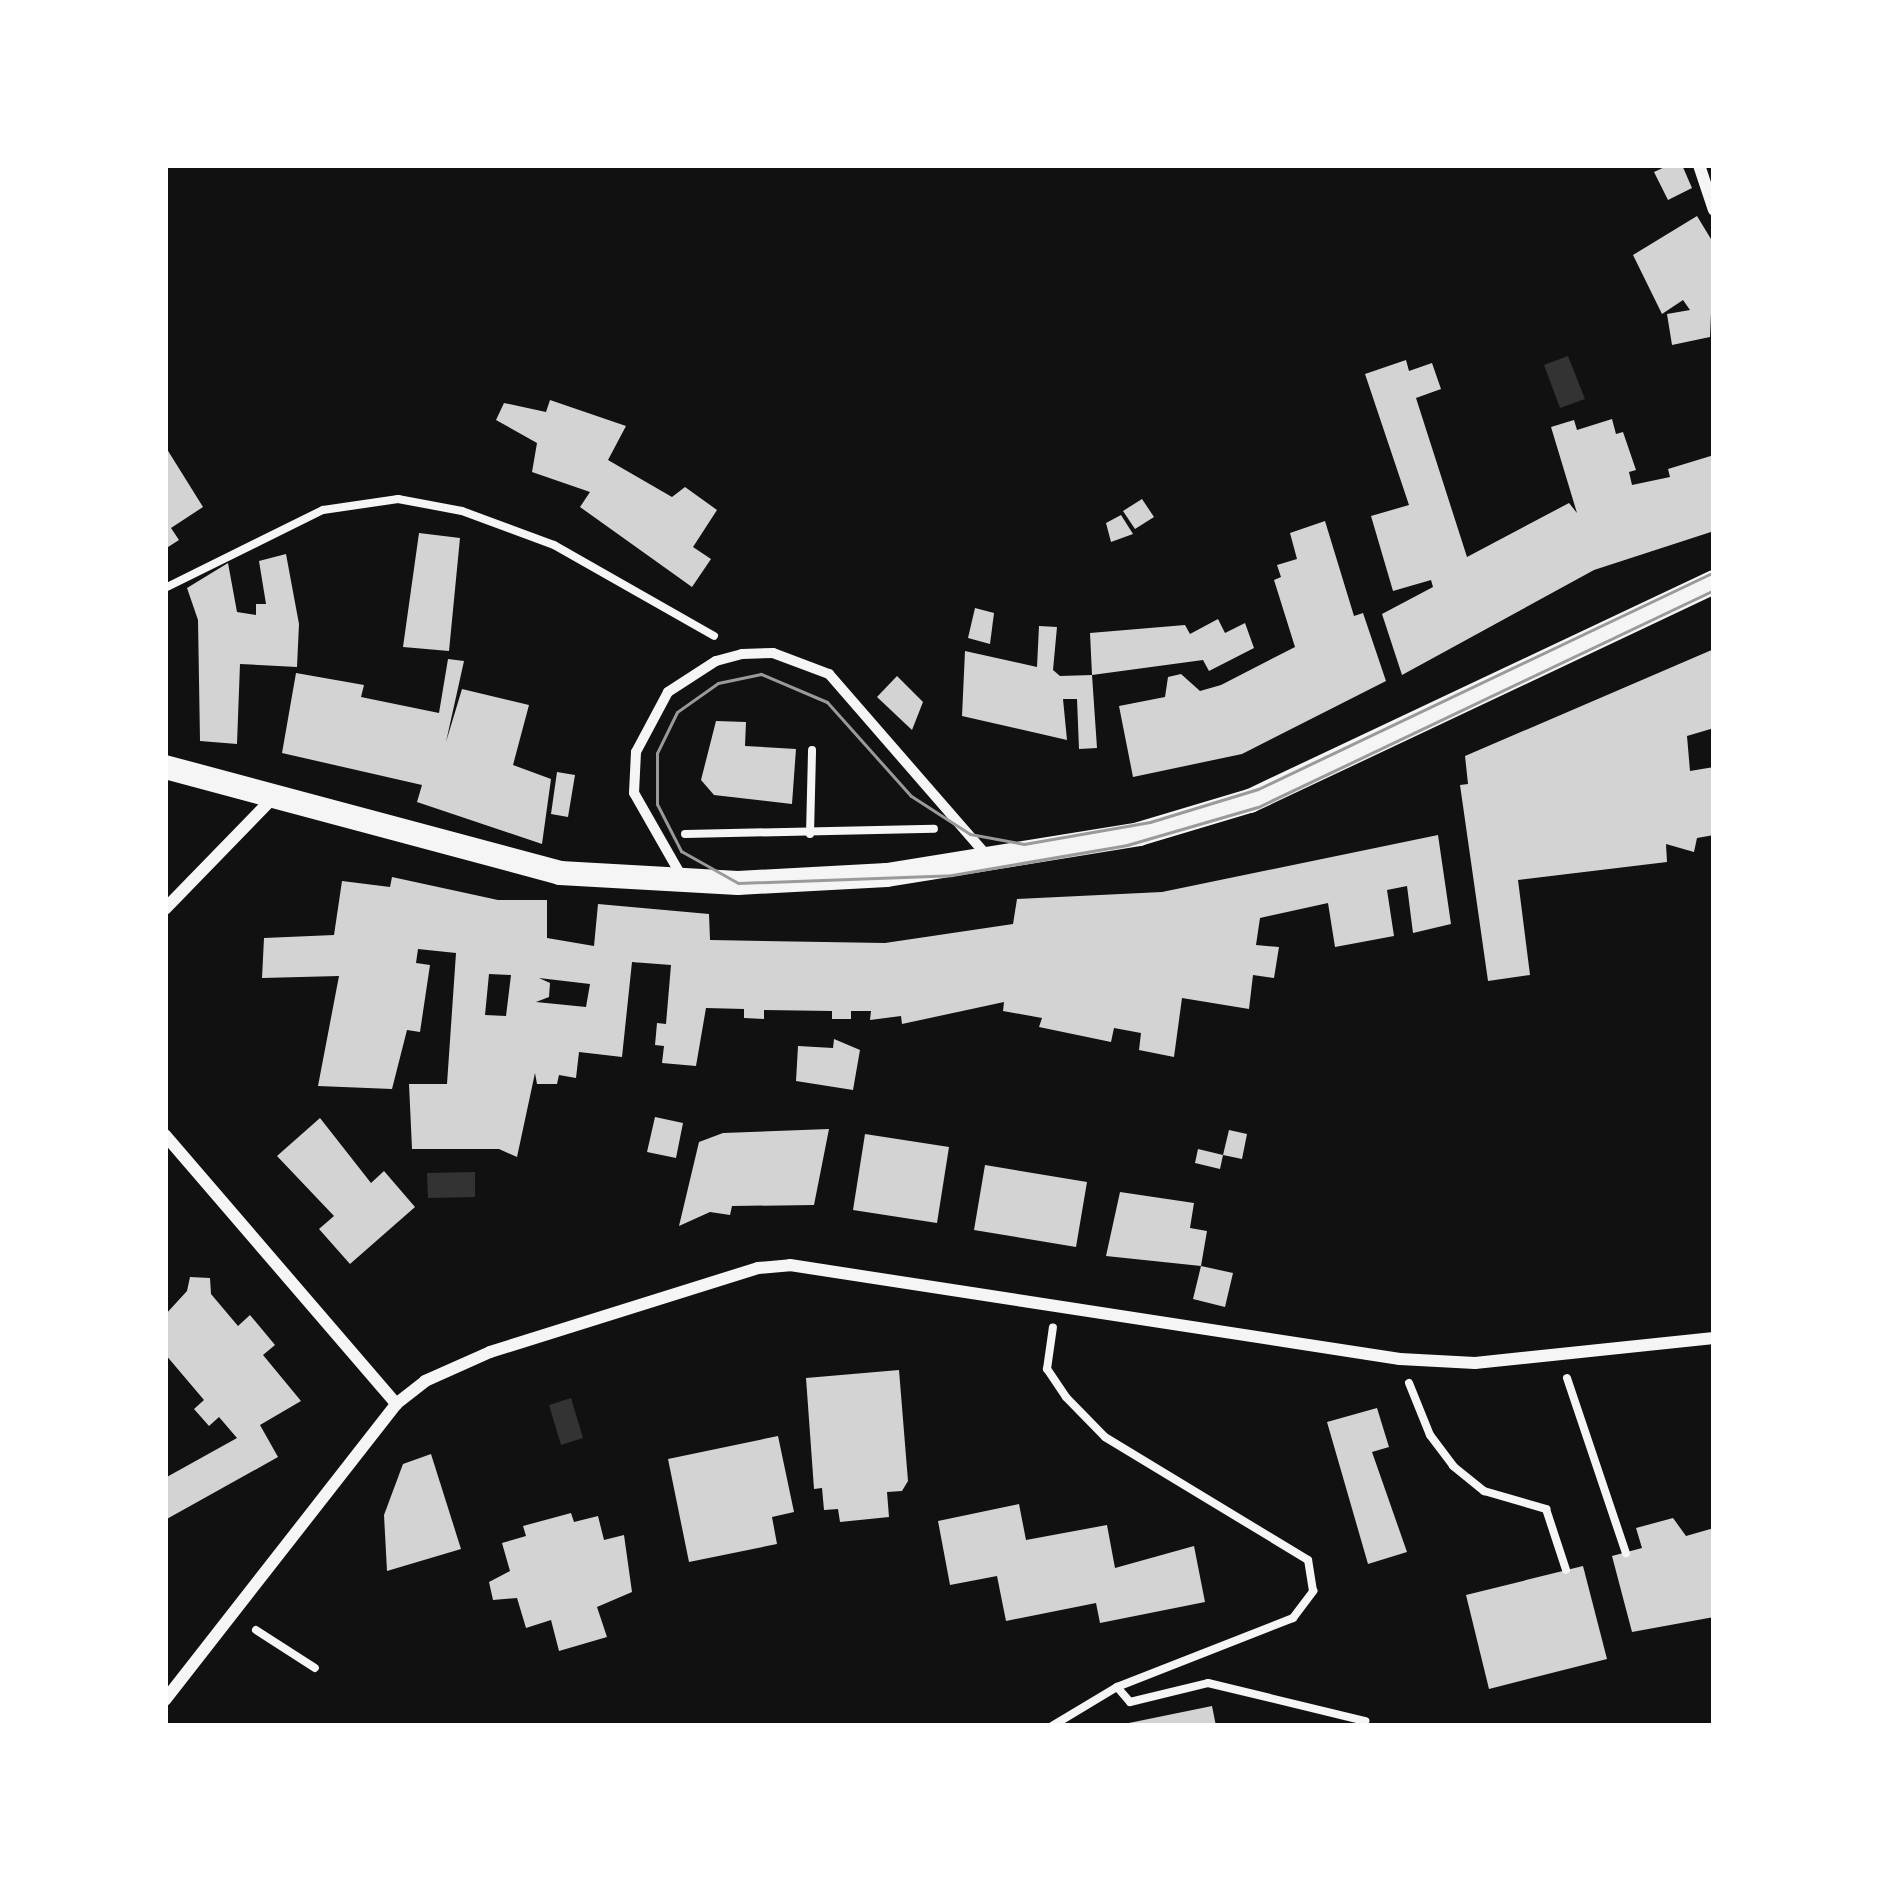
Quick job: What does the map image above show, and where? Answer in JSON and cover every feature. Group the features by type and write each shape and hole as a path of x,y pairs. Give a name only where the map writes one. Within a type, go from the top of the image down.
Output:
{"main road":[{"path":"165,767 279,792 532,868 811,882 991,861 1139,834 1250,801 1714,581"}],"street":[{"path":"1699,165 1714,210"},
{"path":"684,879 634,793 643,733 668,692 726,658 773,653 829,674 991,861"},
{"path":"165,909 279,792"},
{"path":"165,1135 396,1404"},
{"path":"165,1700 396,1404 490,1352 758,1268 790,1265 1400,1359 1559,1356 1714,1338"}],"path":[{"path":"165,588 323,510 416,501 554,545 712,632 726,658"},
{"path":"811,834 812,750"},
{"path":"656,833 928,831 958,821"},
{"path":"1052,1726 1117,1687 1293,1618 1313,1592 1308,1560 1105,1437 1066,1397 1047,1369 1055,1307"},
{"path":"1559,1356 1626,1553"},
{"path":"1400,1359 1430,1435 1453,1466 1484,1491 1546,1510 1566,1570"},
{"path":"256,1630 315,1668"},
{"path":"1117,1687 1130,1702 1208,1683 1365,1721"}],"shaded area":[{"path":"1568,356 1585,399 1560,408 1544,365"},
{"path":"475,1172 475,1197 428,1198 427,1173"},
{"path":"571,1398 583,1438 561,1445 549,1405"}],"building":[{"path":"1682,165 1692,188 1668,200 1654,172"},
{"path":"1697,216 1714,244 1710,337 1672,345 1667,314 1690,310 1683,300 1662,314 1633,255"},
{"path":"1406,360 1409,371 1432,363 1441,389 1416,398 1467,557 1569,503 1577,513 1551,427 1574,420 1577,430 1612,419 1616,434 1623,432 1636,470 1629,472 1632,485 1670,477 1668,469 1714,455 1714,531 1594,570 1402,675 1382,614 1433,587 1431,580 1393,591 1371,516 1409,505 1365,374"},
{"path":"550,400 626,426 608,460 672,497 685,487 717,510 693,547 711,559 692,587 580,507 590,492 532,472 537,443 496,420 504,403 546,412"},
{"path":"165,446 203,507 171,528 179,540 165,549"},
{"path":"1142,499 1154,517 1135,529 1123,511"},
{"path":"1121,515 1133,534 1111,542 1106,523"},
{"path":"1325,521 1354,616 1363,613 1386,681 1242,754 1133,777 1119,706 1165,697 1168,677 1181,674 1200,691 1221,685 1295,647 1274,580 1281,577 1277,565 1297,559 1290,533"},
{"path":"419,533 460,538 449,651 403,647"},
{"path":"286,554 299,624 297,667 240,664 237,744 200,741 198,620 187,588 228,563 237,612 256,615 256,604 266,604 259,561"},
{"path":"975,608 994,613 990,644 968,638"},
{"path":"1218,619 1225,633 1245,623 1254,648 1209,671 1203,660 1092,675 1090,633 1185,625 1190,634"},
{"path":"1039,626 1057,627 1053,670 1060,676 1092,675 1097,748 1079,749 1077,699 1063,699 1067,740 962,716 965,651 1037,667"},
{"path":"1714,649 1714,728 1687,736 1690,771 1714,767 1714,835 1697,838 1694,852 1666,844 1667,862 1518,880 1530,975 1488,981 1460,785 1468,784 1465,756"},
{"path":"448,659 464,661 446,742 462,689 529,705 513,765 551,779 542,844 417,802 422,785 282,753 296,673 364,685 361,697 439,713"},
{"path":"897,676 923,702 912,730 877,697"},
{"path":"716,721 746,722 745,746 796,749 792,804 714,795 701,780"},
{"path":"557,772 575,775 568,817 551,814"},
{"path":"1438,835 1451,924 1413,933 1407,886 1387,890 1394,936 1335,947 1328,903 1260,918 1256,945 1279,947 1274,978 1253,975 1249,1009 1182,998 1174,1057 1139,1050 1141,1033 1114,1028 1111,1042 1039,1027 1042,1018 1003,1011 1004,1002 902,1024 901,1016 870,1020 871,1011 851,1011 851,1019 832,1019 832,1011 764,1010 764,1019 744,1018 744,1009 706,1008 696,1066 662,1063 664,1046 655,1045 657,1023 666,1024 671,965 632,962 622,1057 579,1052 576,1078 559,1075 557,1084 537,1084 535,1073 517,1157 499,1149 412,1149 409,1084 447,1084 456,953 418,949 416,963 430,965 420,1032 407,1030 392,1089 318,1086 339,976 262,978 264,938 334,935 342,881 390,887 392,877 498,900 547,900 547,938 594,946 598,904 709,914 710,940 885,943 1013,924 1017,899 1162,892","holes":["489,974 511,975 506,1016 485,1015","539,978 590,984 586,1007 536,1002 549,997 550,983"]},
{"path":"834,1039 860,1050 853,1090 796,1081 798,1046 833,1048"},
{"path":"655,1117 683,1123 676,1158 647,1152"},
{"path":"320,1118 371,1183 384,1171 415,1207 350,1264 319,1229 334,1216 277,1156"},
{"path":"829,1129 814,1205 732,1206 730,1215 710,1212 679,1226 699,1142 723,1133"},
{"path":"1229,1130 1247,1134 1242,1159 1223,1155"},
{"path":"865,1134 949,1147 937,1223 853,1210"},
{"path":"1198,1149 1223,1155 1220,1169 1195,1163"},
{"path":"985,1165 1087,1182 1076,1247 974,1230"},
{"path":"1120,1192 1194,1203 1190,1228 1207,1231 1201,1266 1106,1256"},
{"path":"1201,1266 1233,1273 1225,1307 1193,1299"},
{"path":"190,1277 210,1278 211,1294 238,1326 250,1315 275,1345 263,1355 301,1401 260,1425 278,1457 165,1520 165,1478 237,1438 219,1417 209,1426 194,1409 204,1400 165,1354 165,1315 187,1291"},
{"path":"899,1370 908,1481 902,1491 887,1492 889,1517 840,1522 838,1509 824,1510 822,1488 814,1489 806,1378"},
{"path":"1377,1408 1389,1447 1372,1452 1407,1552 1368,1564 1327,1422"},
{"path":"778,1436 794,1512 772,1517 777,1544 689,1562 668,1459"},
{"path":"431,1454 461,1549 387,1571 384,1515 403,1464"},
{"path":"1019,1504 1026,1540 1107,1525 1115,1568 1194,1546 1205,1602 1100,1623 1096,1603 1006,1621 997,1576 950,1585 938,1521"},
{"path":"571,1513 574,1522 598,1516 604,1540 624,1535 632,1592 597,1607 607,1637 559,1651 551,1620 526,1628 517,1598 493,1600 489,1582 510,1571 502,1543 526,1536 523,1526"},
{"path":"1673,1518 1686,1536 1714,1528 1714,1617 1632,1632 1612,1556 1642,1548 1636,1528"},
{"path":"1583,1566 1607,1659 1489,1689 1466,1595"},
{"path":"1212,1706 1216,1726 1124,1726 1124,1724"}],"tram line":[{"path":"1714,572 1258,789 1150,822 1024,844 970,834 911,796 827,702 761,674 718,683 677,712 657,753 657,804 681,851 738,883 952,875 1127,845 1258,807 1714,590"}]}
